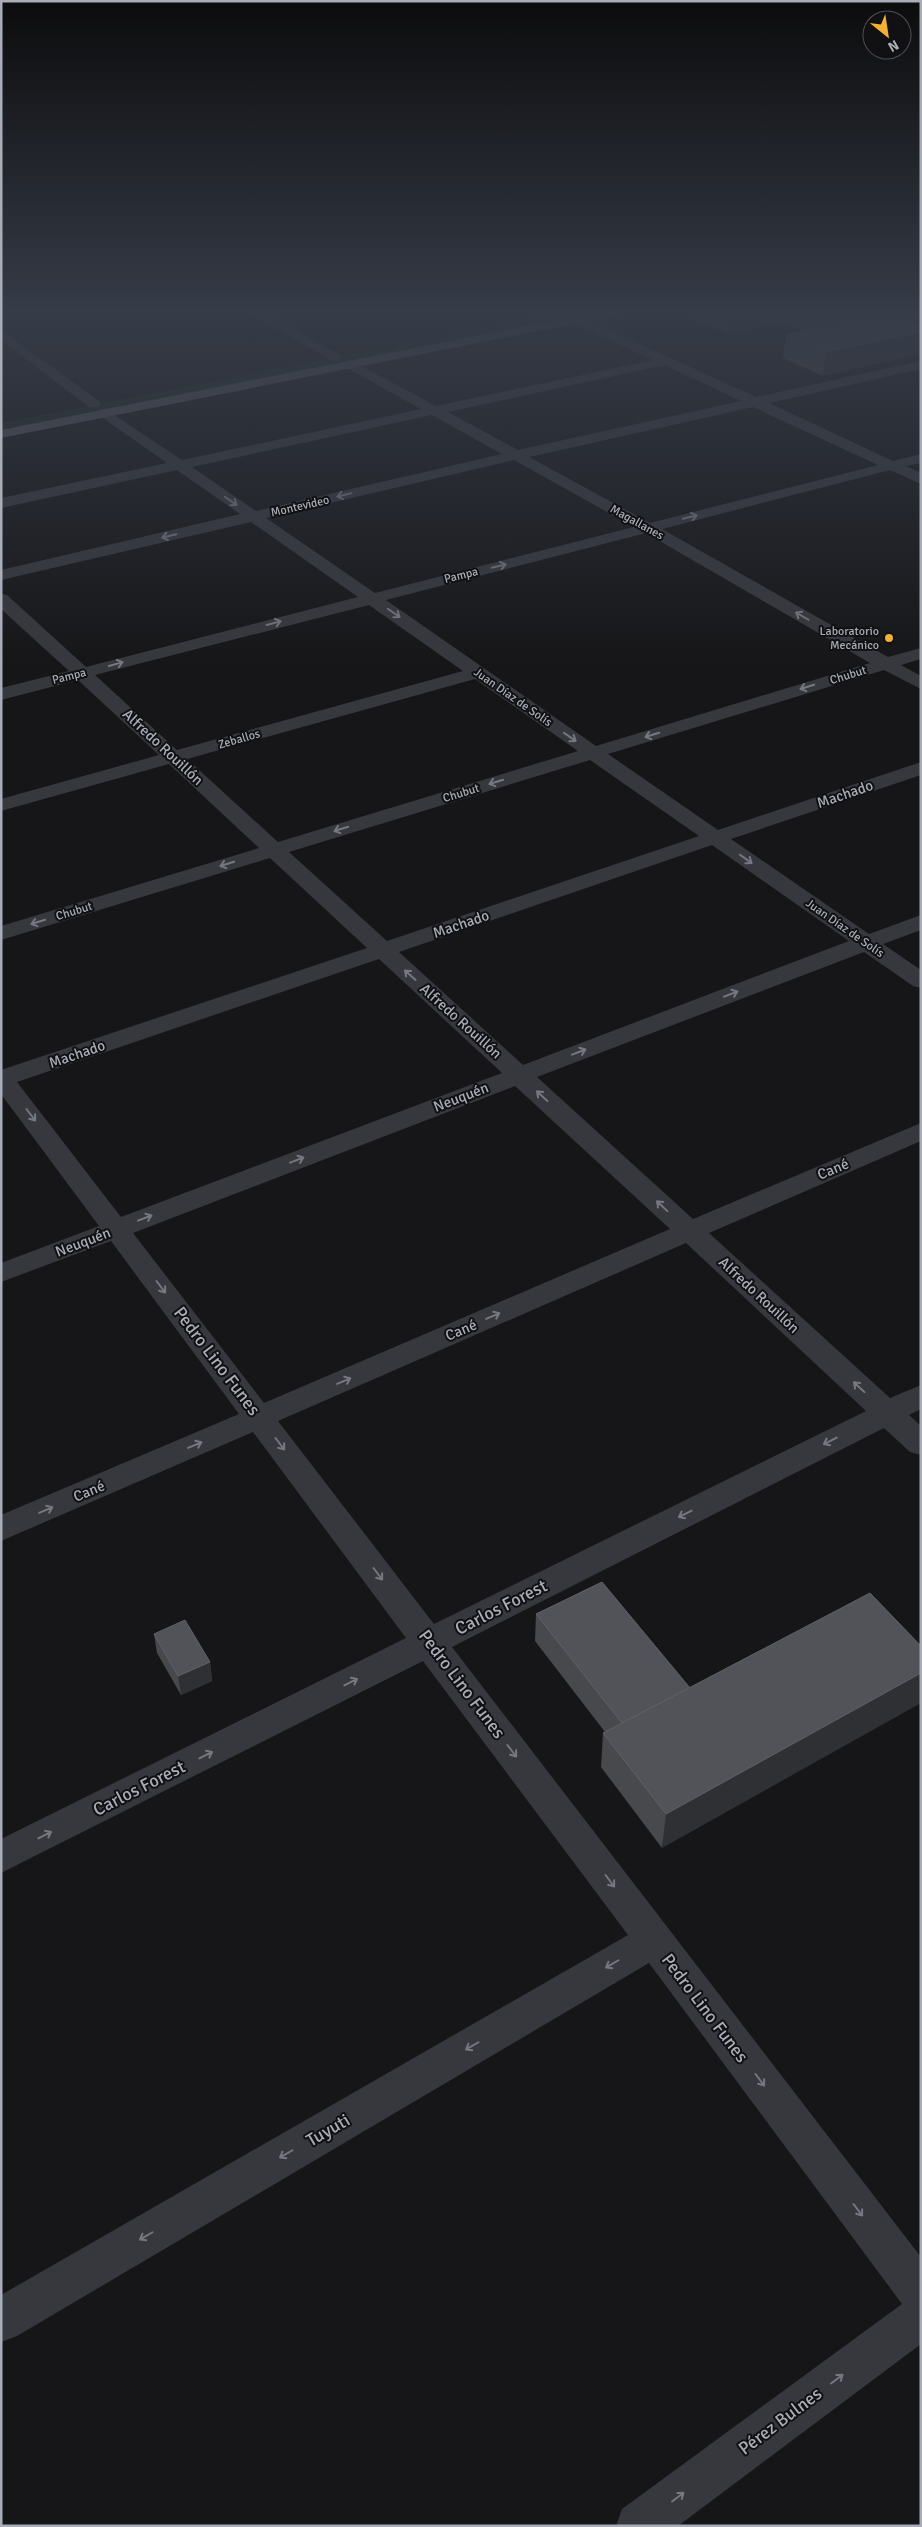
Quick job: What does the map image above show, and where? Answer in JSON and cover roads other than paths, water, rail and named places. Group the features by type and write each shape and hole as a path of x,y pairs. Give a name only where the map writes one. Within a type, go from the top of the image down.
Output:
{"main road":[{"path":"1,434 21,429"}],"street":[{"name":"Juan Díaz de Solís","path":"128,429 921,981"},
{"path":"1,503 349,429"},
{"name":"Magallanes","path":"467,429 648,528 921,684"},
{"name":"Montevideo","path":"1,574 634,429"},
{"path":"813,429 921,479"},
{"name":"Pampa","path":"1,694 372,597 921,458"},
{"name":"Alfredo Rouillón","path":"1,599 921,1444"},
{"name":"Chubut","path":"1,933 921,653"},
{"name":"Zeballos","path":"1,806 478,672"},
{"name":"Machado","path":"2,1078 921,768"},
{"name":"Neuquén","path":"1,1273 921,922"},
{"name":"Pedro Lino Funes","path":"2,1078 921,2293"},
{"name":"Cané","path":"1,1529 921,1131"},
{"name":"Carlos Forest","path":"1,1857 921,1396"},
{"name":"Tuyuti","path":"1,2320 654,1940"},
{"name":"Pérez Bulnes","path":"639,2526 921,2317"}],"place":[{"name":"Laboratorio Mecánico","path":"889,638"}]}
